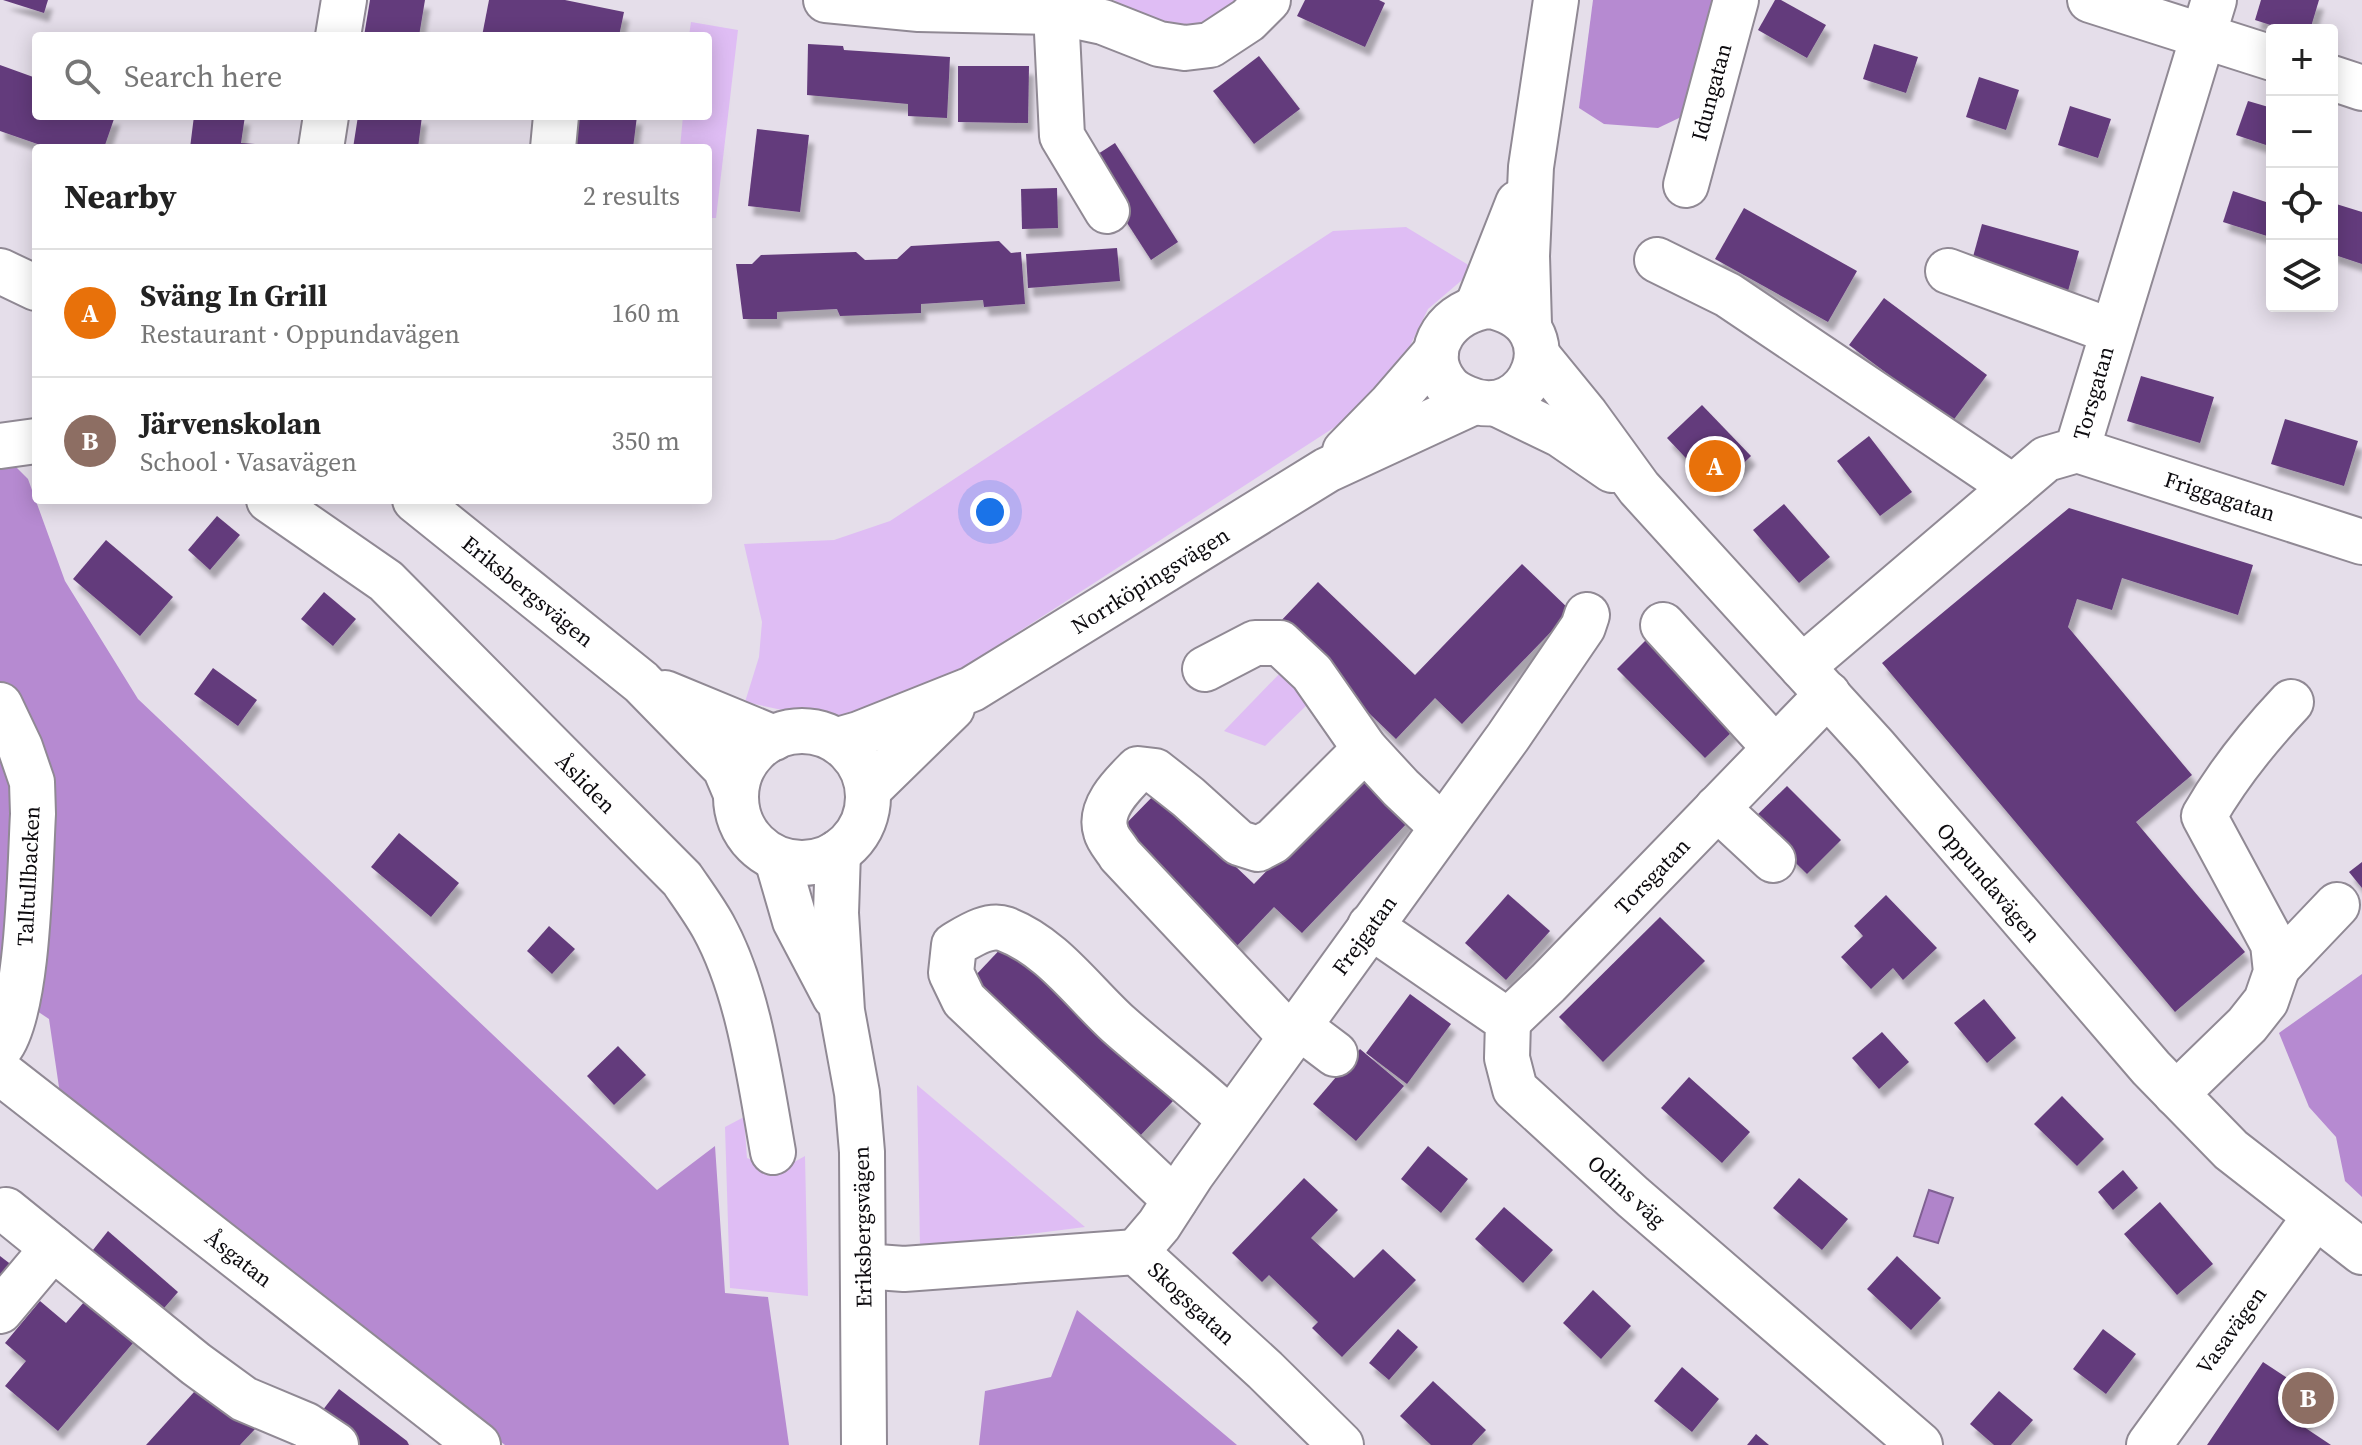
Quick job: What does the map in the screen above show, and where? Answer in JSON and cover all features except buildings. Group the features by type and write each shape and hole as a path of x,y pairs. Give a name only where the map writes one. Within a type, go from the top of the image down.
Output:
{"street":[{"path":"339,32 344,0"},
{"path":"826,0 919,9 1056,12 1103,22 1159,44 1185,48 1210,45 1248,20 1268,0"},
{"path":"1533,340 1517,315 1504,309 1477,307 1461,313 1448,324 1436,352 1438,371 1446,385 1486,403 1517,395 1526,385 1533,340 1527,256 1531,167 1556,0"},
{"name":"Idungatan","path":"1686,185 1736,0"},
{"path":"2090,0 2209,17 2266,54"},
{"path":"1056,12 1062,136 1107,211"},
{"name":"Torsgatan","path":"1508,1021 1775,748 1815,681 2013,487 2046,459 2077,450 2209,17"},
{"path":"2338,80 2362,88"},
{"path":"322,144 325,120"},
{"path":"553,144 556,120"},
{"path":"1477,307 1531,167"},
{"path":"1657,260 1728,295 2013,487"},
{"path":"0,271 32,286"},
{"path":"1948,271 2111,331"},
{"name":"Oppundavägen","path":"1533,340 1639,488 1815,681 2176,1094 2231,1150 2362,1252"},
{"name":"Norrköpingsvägen","path":"1327,470 1436,352"},
{"name":"Oppundavägen","path":"1486,403 1561,435 1639,488"},
{"name":"Norrköpingsvägen","path":"838,740 972,689 1327,470 1486,403"},
{"path":"0,446 32,442"},
{"name":"Friggagatan","path":"2077,450 2362,542"},
{"name":"Åsliden","path":"275,504 386,581 682,879 714,927 737,985 752,1038 773,1152"},
{"name":"Eriksbergsvägen","path":"420,504 641,682 725,768 736,794"},
{"name":"Frejgatan","path":"1136,1252 1159,1225 1230,1120 1442,827 1583,627 1587,615"},
{"path":"1663,625 1775,748"},
{"path":"1205,669 1255,643 1280,643 1312,673 1365,749 1442,827"},
{"name":"Eriksbergsvägen","path":"641,682 774,738"},
{"name":"Norrköpingsvägen","path":"868,790 972,689"},
{"path":"2176,1094 2247,1025 2266,1001 2276,969 2273,944 2204,816 2221,785 2291,702"},
{"name":"Talltullbacken","path":"0,705 32,782 33,814 19,1003 8,1039 0,1048"},
{"path":"807,732 838,740 860,763 865,774 868,790 866,810 859,829 850,843 838,852 812,862 777,859 750,838 742,825 737,811 739,775 761,746 774,738 807,732"},
{"path":"1335,1054 1294,1031 1120,855 1106,832 1106,812 1120,788 1138,769 1155,771 1239,843 1258,849 1273,841 1365,749"},
{"path":"1717,808 1773,860"},
{"name":"Eriksbergsvägen","path":"838,852 836,913 842,1011 857,1093 862,1152 864,1445"},
{"name":"Eriksbergsvägen","path":"777,859 795,921 842,1011"},
{"path":"2276,969 2337,905"},
{"path":"1370,926 1508,1021"},
{"path":"1175,1200 964,1000 951,973 954,945 979,931 1002,928 1041,949 1118,1024 1189,1081 1230,1120"},
{"name":"Odins väg","path":"1508,1021 1507,1058 1515,1089 1633,1197 1920,1445"},
{"name":"Åsgatan","path":"0,1072 478,1445"},
{"path":"6,1210 196,1364 288,1433 336,1445"},
{"name":"Vasavägen","path":"2149,1445 2215,1350 2315,1217"},
{"path":"0,1311 53,1248"},
{"name":"Skogsgatan","path":"863,1266 904,1269 1136,1252 1265,1370 1341,1445"}],"shaded area":[{"path":"1243,0 1214,21 1201,27 1186,28 1111,2"},
{"path":"1593,0 1720,0 1698,109 1658,128 1604,124 1579,108"},
{"path":"691,22 738,30 716,218 712,218 712,144 680,144 683,120 712,120 712,32 690,32"},
{"path":"1406,227 1475,269 1428,309 1403,360 1369,405 918,697 839,717 745,702 759,657 762,622 744,544 834,540 890,521 1333,231"},
{"path":"0,451 28,479 32,504 37,504 65,581 138,699 657,1190 715,1146 725,1293 768,1297 789,1445 505,1445 61,1101 49,1019 10,993 0,1008"},
{"path":"1283,670 1313,699 1265,746 1224,731"},
{"path":"2362,974 2362,1197 2345,1181 2336,1137 2309,1107 2279,1033"},
{"path":"917,1085 1085,1227 920,1248"},
{"path":"744,1117 747,1158 780,1170 805,1156 808,1296 730,1288 725,1127"},
{"path":"1929,1190 1953,1198 1938,1243 1914,1236"},
{"path":"1077,1310 1237,1445 979,1445 985,1391 1051,1377"}],"place":[{"name":"Sväng In Grill","path":"1715,466"},
{"name":"Järvenskolan","path":"2308,1398"}]}
